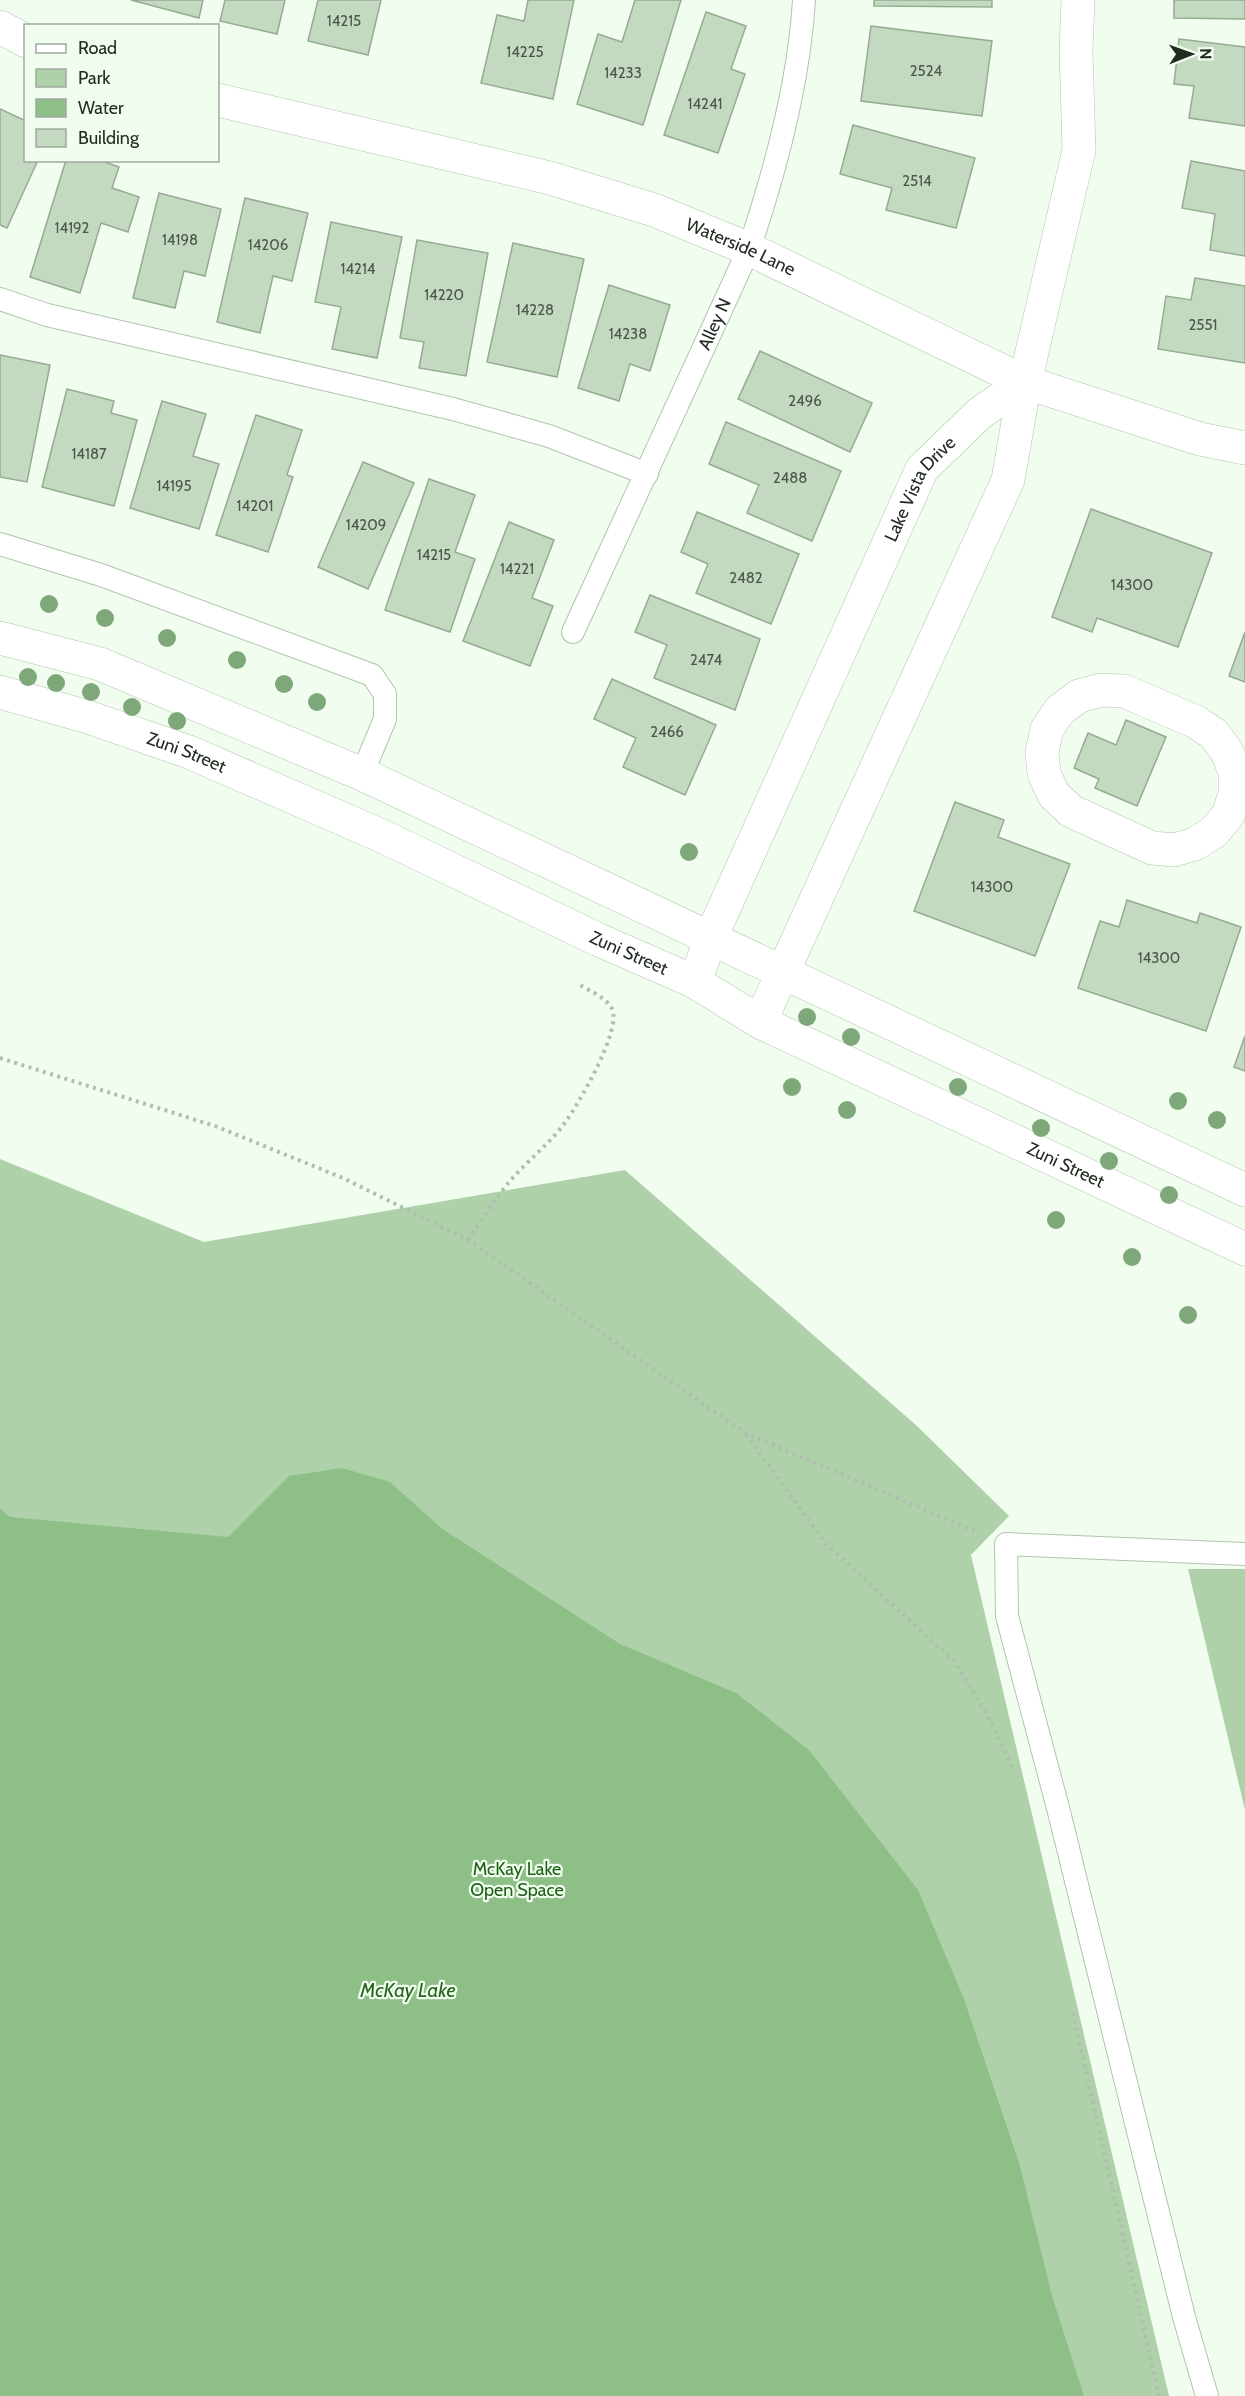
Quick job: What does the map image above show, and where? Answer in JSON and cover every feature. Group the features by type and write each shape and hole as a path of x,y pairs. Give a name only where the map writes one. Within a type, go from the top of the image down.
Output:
{"street":[{"path":"760,1022 1008,480 1025,382 1079,150 1076,51 1078,0"},
{"path":"0,27 24,39"},
{"name":"Waterside Lane","path":"219,100 550,178 654,210 749,249 1025,382 1200,438 1245,448"},
{"name":"Lake Vista Drive","path":"695,982 711,937 922,469 980,413 1025,382"},
{"path":"0,638 100,664 362,774 783,970 1245,1190"},
{"path":"1101,690 1124,691 1196,722 1214,734 1227,752 1235,772 1236,819 1195,844 1174,850 1152,848 1071,812 1054,795 1044,774 1042,752 1047,729 1060,710 1079,696 1101,690"},
{"name":"Zuni Street","path":"0,692 88,717 189,752 382,837 599,940 695,982 760,1022 1245,1249"}],"lane":[{"name":"Alley N","path":"573,632 749,249 765,199 791,98 804,0"},
{"path":"0,299 47,315 453,409 549,436 647,474"},
{"path":"0,544 100,575 372,675 385,694 386,719 362,774"},
{"path":"1207,2396 1184,2317 1058,1808 1007,1616 1006,1544 1245,1554"}],"path":[{"path":"468,1240 505,1186 564,1125 594,1073 611,1036 615,1022 612,1008 597,995 580,985"},
{"path":"0,1058 215,1126 343,1178 468,1240 745,1433 1006,1544"},
{"path":"745,1433 826,1544 954,1661 990,1720 1016,1781"},
{"path":"1072,2008 1159,2396"}],"green space":[{"name":"McKay Lake","path":"0,1159 204,1242 625,1170 917,1426 1009,1516 971,1555 1169,2396 0,2396"},
{"path":"1188,1569 1245,1569 1245,1810"}],"water":[{"name":"McKay Lake","path":"342,1468 390,1482 441,1528 620,1644 736,1693 809,1750 918,1890 964,1999 1020,2166 1052,2296 1084,2396 0,2396 0,1509 10,1517 228,1537 289,1476"}],"building":[{"path":"131,0 203,0 199,18"},
{"path":"225,0 285,0 277,34 220,21"},
{"path":"318,0 381,0 368,55 308,41"},
{"path":"528,0 574,0 553,99 481,83 497,15 524,21"},
{"path":"635,0 681,0 643,125 577,104 598,34 622,42"},
{"path":"874,0 992,0 992,7 874,6"},
{"path":"1174,0 1245,0 1245,19 1174,18"},
{"path":"706,12 746,26 731,69 745,74 718,153 664,135"},
{"path":"871,26 992,41 982,116 861,101"},
{"path":"1179,39 1245,47 1245,126 1189,118 1194,86 1174,84"},
{"path":"0,109 24,120 24,162 37,162 7,228 0,225"},
{"path":"853,125 975,158 956,228 886,210 892,188 840,174"},
{"path":"1191,161 1245,171 1245,256 1210,250 1215,214 1182,208"},
{"path":"65,162 105,162 119,167 112,188 139,197 128,232 101,223 80,293 30,277"},
{"path":"159,193 221,209 205,276 184,271 175,308 133,298"},
{"path":"245,198 308,213 292,281 273,276 260,333 217,322"},
{"path":"331,222 402,237 377,358 332,349 341,307 315,302"},
{"path":"417,240 488,253 466,376 419,368 424,342 400,338"},
{"path":"513,243 584,259 557,377 487,362"},
{"path":"1195,278 1245,286 1245,363 1158,349 1166,296 1191,300"},
{"path":"609,285 670,305 650,371 630,364 619,401 578,388"},
{"path":"760,351 872,403 850,452 738,399"},
{"path":"0,355 50,365 27,482 0,477"},
{"path":"67,389 114,401 111,413 137,420 114,506 42,487"},
{"path":"162,401 206,414 193,456 219,464 199,529 130,508"},
{"path":"256,415 302,430 287,475 293,477 268,552 216,535"},
{"path":"726,422 841,471 812,541 747,513 759,485 709,464"},
{"path":"363,462 414,483 368,589 318,567"},
{"path":"429,479 475,495 455,552 475,559 450,632 385,610"},
{"path":"1091,509 1212,553 1178,647 1097,618 1092,632 1052,617"},
{"path":"697,512 799,554 771,624 696,593 708,564 681,552"},
{"path":"509,522 554,540 532,598 553,606 530,666 463,641"},
{"path":"650,595 760,639 735,710 654,678 667,645 635,632"},
{"path":"1245,632 1245,682 1229,676"},
{"path":"612,679 716,725 685,795 623,767 636,738 594,719"},
{"path":"1126,720 1166,737 1137,806 1095,788 1099,779 1074,768 1088,733 1116,745"},
{"path":"955,802 1004,820 998,837 1070,864 1035,956 914,911"},
{"path":"1127,900 1197,923 1200,913 1241,927 1206,1031 1078,988 1100,921 1119,927"},
{"path":"1245,1036 1245,1071 1234,1067"}],"park label":[{"name":"McKay Lake Open Space","path":"517,1879"}]}
